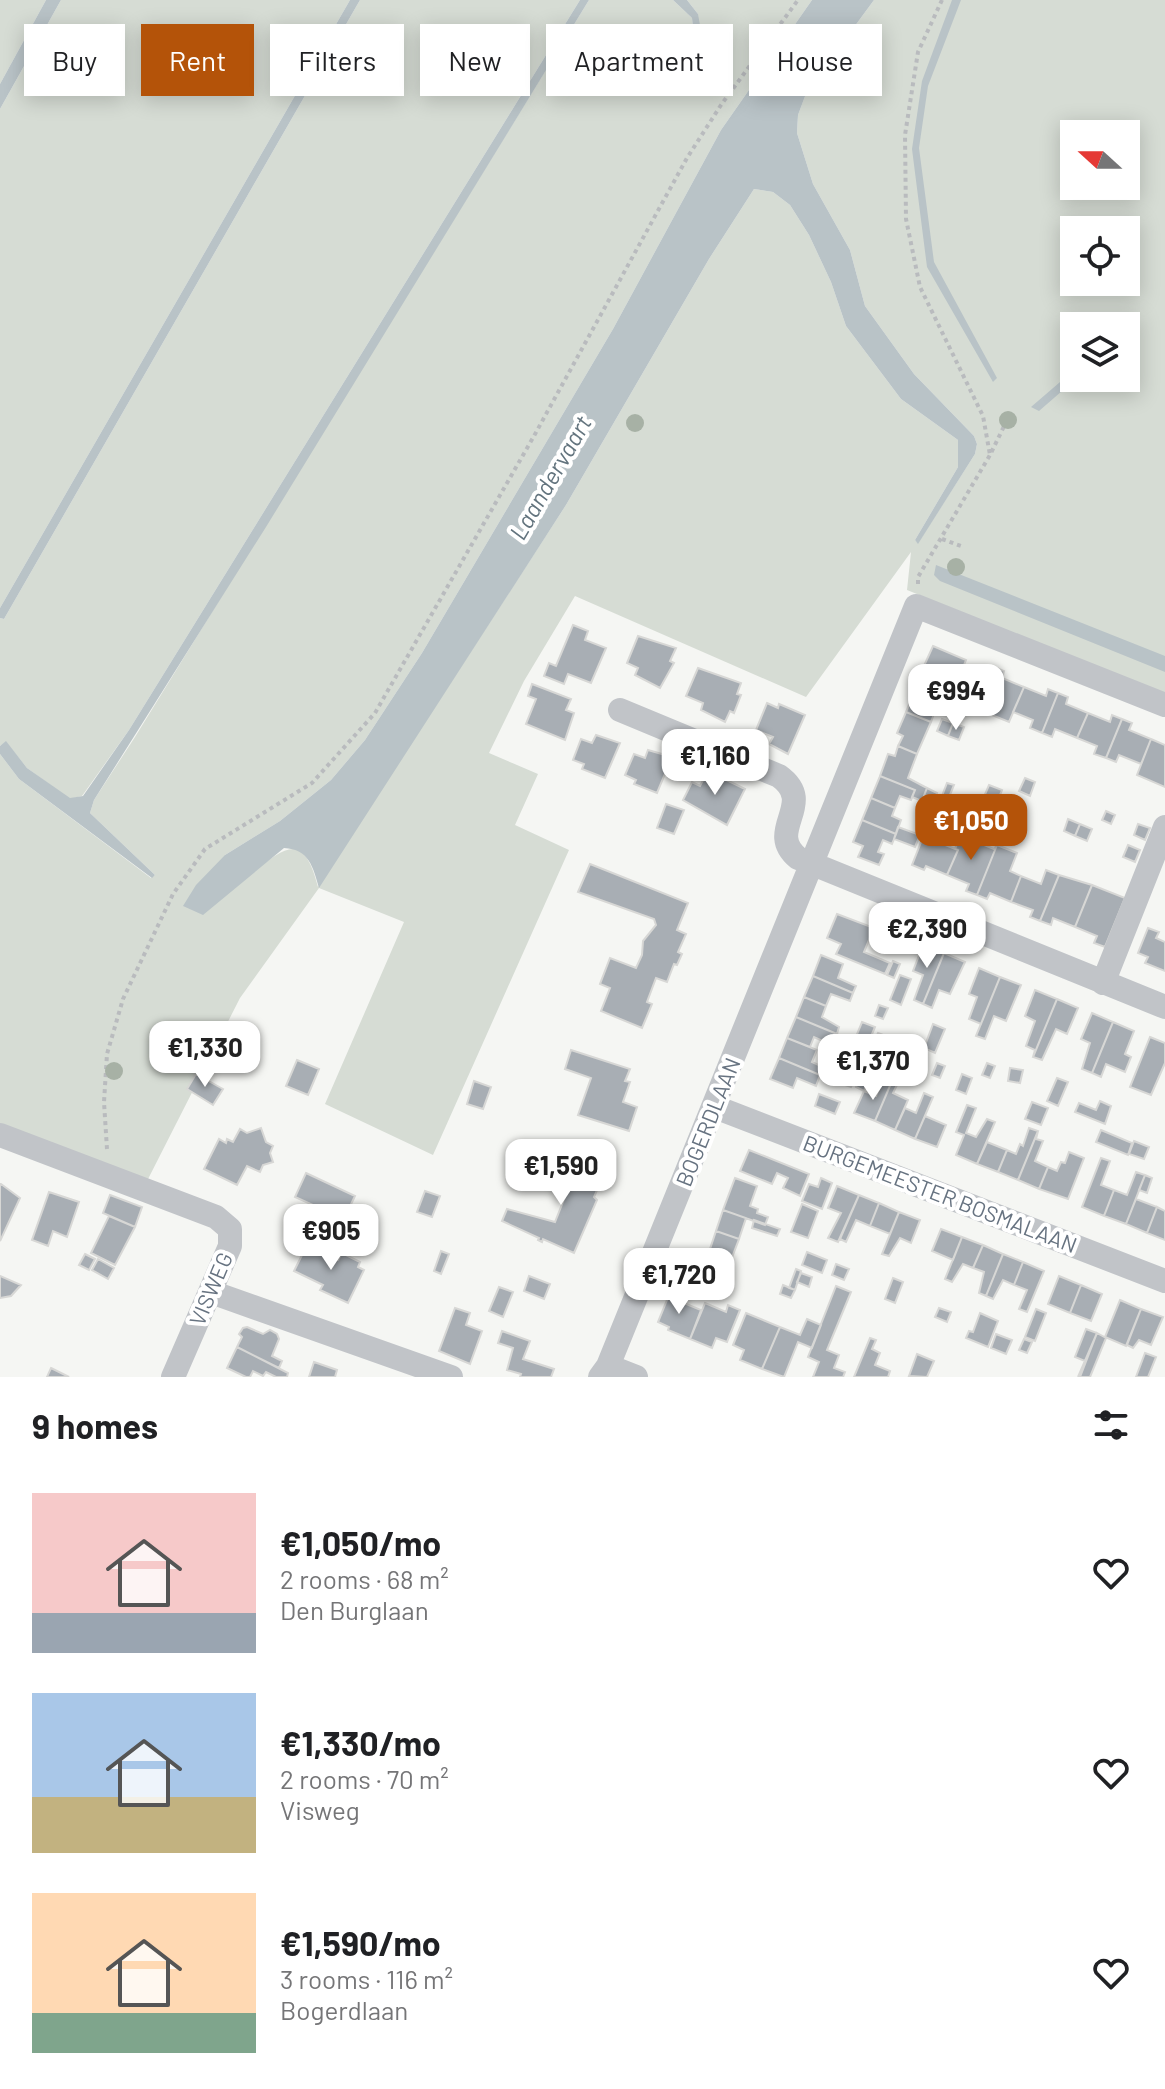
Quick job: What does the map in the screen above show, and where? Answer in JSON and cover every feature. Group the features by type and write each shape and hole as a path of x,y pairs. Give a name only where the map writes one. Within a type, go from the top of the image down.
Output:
{"street":[{"path":"916,606 1165,705"},
{"name":"BOGERDLAAN","path":"604,1372 715,1107 916,606"},
{"path":"620,710 779,776 790,784 795,799 786,840 793,855 1165,1007"},
{"path":"1103,983 1165,827"},
{"name":"BURGEMEESTER BOSMALAAN","path":"715,1107 1165,1281"},
{"path":"0,1135 114,1178"},
{"name":"VISWEG","path":"114,1178 216,1217 230,1229 230,1246 173,1377"},
{"path":"211,1292 451,1377"},
{"path":"604,1372 636,1377"}],"path":[{"path":"114,1178 107,1149 104,1102 107,1054 123,999 173,894 205,849 312,783 375,713 534,436 687,158 721,105 798,0"},
{"path":"942,0 918,52 905,135 906,219 920,287 983,416 990,455"},
{"path":"916,606 918,577 990,455 1012,410"},
{"path":"942,539 961,546"}],"shaded area":[{"path":"0,0 46,0 33,24 24,24 24,40 0,84"},
{"path":"61,0 350,0 336,24 270,24 270,96 295,96 0,608 0,109 24,66 24,96 125,96 125,24 48,24"},
{"path":"360,0 580,0 565,24 546,24 546,55 530,81 530,24 420,24 420,96 521,96 129,730 82,796 70,799 27,768 6,742 0,746 0,618 4,619 305,96 404,96 404,24 346,24"},
{"path":"589,0 673,0 692,18 693,24 574,24"},
{"path":"687,0 812,0 795,24 749,24 749,90 721,130 613,329 422,653 365,740 331,780 280,821 225,855 249,875 273,857 291,849 306,857 318,887 566,505 709,259 754,189 773,192 790,205 809,235 831,282 846,326 901,399 958,440 958,467 915,540 918,543 975,454 977,444 974,436 914,374 865,306 850,250 813,184 797,133 798,115 805,96 882,96 882,24 856,24 874,0 1165,0 1165,694 907,590 911,552 806,697 575,596 524,681 489,753 538,774 515,825 569,850 433,1155 325,1104 404,922 319,888 240,998 145,1185 0,1128 0,754 19,779 151,878 155,875 90,813 94,800 546,70 546,96 733,96 733,24 698,24 698,14"}],"water":[{"path":"46,0 61,0 48,24 33,24"},
{"path":"350,0 360,0 346,24 336,24"},
{"path":"580,0 589,0 574,24 565,24"},
{"path":"673,0 687,0 698,14 700,24 693,24 692,18"},
{"path":"812,0 874,0 856,24 795,24"},
{"path":"952,0 961,0 928,86 919,148 934,262 997,378 993,382 927,267 912,149 922,81"},
{"path":"24,40 24,66 0,109 0,84"},
{"path":"546,55 546,70 266,527 94,800 90,813 155,875 152,878 19,779 0,754 0,746 6,741 27,768 70,798 83,796 129,730 521,96 530,96 530,81"},
{"name":"Laandervaart","path":"749,90 749,96 805,96 798,115 797,133 813,184 850,250 865,306 914,374 974,436 977,444 975,454 918,544 915,540 958,467 958,440 901,399 846,326 831,282 809,235 790,205 773,192 754,189 709,259 566,505 319,888 309,860 299,852 284,848 203,915 183,906 196,885 225,855 280,821 331,780 365,740 422,653 613,329 721,130"},
{"path":"295,96 305,96 4,619 0,618 0,608"},
{"path":"1060,382 1061,392 1039,411 1031,407"},
{"path":"936,565 1165,656 1165,672 940,581 934,575"}],"building":[{"path":"573,625 588,631 585,640 606,648 591,683 568,674 564,684 544,676 549,663 556,666"},
{"path":"638,636 676,648 670,661 674,663 660,688 635,675 638,668 627,663"},
{"path":"933,646 966,660 960,675 970,679 967,686 923,668"},
{"path":"994,667 1004,671 1002,678 1024,687 1009,722 977,709"},
{"path":"698,668 741,683 737,694 741,695 734,713 730,711 725,722 701,710 703,703 686,696"},
{"path":"923,668 967,686 965,692 945,687 939,700 915,690"},
{"path":"970,679 981,684 975,696 965,692"},
{"path":"532,684 571,699 566,710 574,713 565,740 526,724 536,699 528,696"},
{"path":"1024,687 1046,696 1048,689 1058,693 1042,733 1030,728 1033,720 1013,712"},
{"path":"915,690 939,700 931,722 906,712"},
{"path":"1058,693 1068,697 1066,704 1088,713 1077,738 1055,729 1052,737 1042,733"},
{"path":"961,698 973,703 969,712 957,707"},
{"path":"767,703 778,708 779,704 805,715 788,754 769,744 773,737 756,730"},
{"path":"906,712 931,722 917,754 898,746 903,736 897,733"},
{"path":"1088,713 1110,722 1112,715 1122,719 1106,758 1094,754 1097,746 1077,738"},
{"path":"942,719 953,723 948,736 937,731"},
{"path":"1122,719 1132,723 1129,730 1151,739 1141,764 1119,755 1116,762 1106,758"},
{"path":"953,723 964,727 959,740 948,736"},
{"path":"596,735 620,743 605,778 582,769 584,764 573,760 581,739 592,743"},
{"path":"1151,739 1165,745 1165,787 1137,775"},
{"path":"898,746 917,754 908,778 927,788 922,801 912,797 915,790 880,776 888,754 895,756"},
{"path":"648,750 672,757 657,793 634,784 636,780 625,775 634,754 645,758"},
{"path":"708,771 745,789 727,825 683,800 692,782 700,786"},
{"path":"880,776 915,790 911,800 900,796 895,808 871,798"},
{"path":"1025,778 1035,782 1030,796 1019,791"},
{"path":"947,783 954,785 941,817 935,814"},
{"path":"989,785 1002,790 996,805 983,799"},
{"path":"927,788 937,793 932,805 922,801"},
{"path":"871,798 895,808 892,816 901,820 896,834 862,820"},
{"path":"666,804 684,810 674,834 657,828"},
{"path":"1106,811 1115,815 1111,824 1102,820"},
{"path":"1068,819 1080,824 1075,836 1064,831"},
{"path":"862,820 896,834 892,844 883,840 878,852 884,854 879,865 858,857 863,846 853,842"},
{"path":"929,822 941,827 935,841 958,850 947,875 926,866 924,870 912,865"},
{"path":"1080,824 1092,829 1087,841 1075,836"},
{"path":"1138,824 1150,828 1145,840 1134,835"},
{"path":"898,827 920,835 915,847 894,839"},
{"path":"962,832 986,841 984,845 994,849 997,845 977,895 966,891 969,884 947,875"},
{"path":"997,845 1017,853 1010,871 1021,876 1011,902 990,893 987,899 977,895"},
{"path":"1128,845 1140,850 1135,862 1123,857"},
{"path":"590,864 688,903 677,930 686,934 678,952 682,954 667,982 656,978 647,1002 652,1004 642,1028 601,1011 610,988 600,984 610,958 636,968 642,955 643,941 656,925 654,919 578,892"},
{"path":"1046,870 1059,875 1040,921 1030,917 1033,910 1011,902 1021,876 1041,884"},
{"path":"1059,875 1092,885 1075,927 1053,918 1051,925 1040,921"},
{"path":"1092,885 1125,898 1105,947 1094,943 1097,936 1075,927"},
{"path":"837,914 874,928 864,952 890,963 885,974 836,954 841,944 827,938"},
{"path":"1148,928 1159,932 1156,938 1165,942 1165,971 1145,963 1148,957 1138,953"},
{"path":"923,945 944,953 923,1004 914,1000 923,975 913,971"},
{"path":"944,953 965,962 950,994 939,990 932,1008 923,1004"},
{"path":"821,955 843,964 838,978 856,986 853,993 813,976"},
{"path":"893,961 900,964 894,978 887,975"},
{"path":"979,968 1000,977 981,1024 969,1019 977,997 969,994"},
{"path":"900,975 911,979 901,1005 890,1000"},
{"path":"813,976 853,993 850,1001 831,994 826,1006 804,997"},
{"path":"1000,977 1021,985 1006,1021 994,1016 985,1039 976,1036"},
{"path":"1035,990 1057,999 1033,1057 1035,1050 1026,1046 1035,1021 1025,1016"},
{"path":"804,997 826,1006 822,1017 839,1027 837,1034 796,1017"},
{"path":"1057,999 1078,1008 1067,1034 1056,1029 1042,1060 1033,1057"},
{"path":"879,1005 888,1008 883,1019 875,1016"},
{"path":"1092,1013 1113,1022 1092,1073 1082,1069 1090,1043 1081,1039"},
{"path":"796,1017 837,1034 833,1041 826,1038 825,1042 814,1037 810,1047 787,1038"},
{"path":"862,1022 875,1027 867,1046 855,1039"},
{"path":"1113,1022 1134,1031 1125,1054 1131,1057 1125,1072 1106,1064 1101,1077 1092,1073"},
{"path":"933,1024 945,1029 935,1053 924,1048"},
{"path":"878,1033 886,1036 864,1091 856,1087"},
{"path":"1150,1037 1165,1043 1165,1063 1151,1095 1130,1087"},
{"path":"787,1038 817,1050 812,1062 823,1067 820,1075 779,1058"},
{"path":"251,1040 258,1043 253,1056 245,1053"},
{"path":"857,1042 867,1046 859,1067 847,1062"},
{"path":"571,1050 630,1069 625,1081 630,1082 623,1102 637,1107 629,1131 578,1115 591,1078 565,1069"},
{"path":"779,1058 820,1075 816,1086 797,1078 793,1088 770,1079"},
{"path":"297,1060 319,1069 308,1095 286,1086"},
{"path":"847,1062 859,1067 851,1087 836,1082"},
{"path":"937,1063 945,1066 940,1078 932,1075"},
{"path":"987,1063 995,1066 990,1078 982,1075"},
{"path":"1010,1068 1023,1070 1020,1083 1008,1081"},
{"path":"196,1074 223,1089 213,1105 187,1089"},
{"path":"962,1074 972,1078 966,1094 956,1090"},
{"path":"884,1077 892,1081 875,1121 854,1113 864,1091 876,1096"},
{"path":"1057,1078 1068,1082 1058,1106 1047,1101"},
{"path":"474,1081 491,1087 483,1109 467,1104"},
{"path":"892,1081 898,1083 893,1093 908,1100 895,1130 875,1121"},
{"path":"924,1093 933,1097 915,1139 895,1130 905,1108 916,1113"},
{"path":"819,1094 840,1102 835,1114 815,1106"},
{"path":"1100,1101 1111,1106 1105,1124 1075,1112 1079,1103 1096,1110"},
{"path":"1032,1102 1048,1108 1041,1125 1025,1119"},
{"path":"967,1105 976,1108 966,1133 976,1137 987,1119 995,1122 977,1164 956,1155 964,1135 956,1132"},
{"path":"925,1116 946,1125 937,1147 915,1139"},
{"path":"261,1128 266,1142 273,1146 270,1153 273,1162 263,1165 260,1172 247,1166 237,1185 204,1169 219,1139 226,1143 227,1139 233,1142 240,1129 247,1133"},
{"path":"1029,1128 1038,1131 1018,1180 998,1172 1007,1150 1016,1154 1020,1144 1023,1146"},
{"path":"1101,1130 1132,1143 1128,1155 1096,1142"},
{"path":"1038,1131 1036,1139 1043,1141 1035,1161 1048,1167 1039,1189 1018,1180"},
{"path":"1134,1141 1149,1147 1144,1159 1129,1154"},
{"path":"987,1142 1007,1150 998,1172 977,1164"},
{"path":"749,1150 809,1174 800,1196 783,1188 788,1178 777,1173 772,1184 740,1171"},
{"path":"1069,1152 1084,1158 1068,1199 1039,1189 1048,1167 1057,1171 1061,1162 1065,1163"},
{"path":"542,1157 602,1179 594,1197 597,1200 574,1253 543,1239 542,1242 502,1221 507,1209 555,1222 568,1189 535,1175"},
{"path":"1101,1158 1110,1161 1101,1185 1114,1190 1104,1216 1082,1207"},
{"path":"1136,1172 1145,1175 1126,1224 1104,1216 1114,1190 1127,1195"},
{"path":"306,1173 355,1196 344,1219 295,1197"},
{"path":"1145,1175 1152,1178 1147,1193 1139,1190"},
{"path":"735,1178 757,1186 750,1206 768,1217 765,1225 723,1210"},
{"path":"821,1178 832,1183 822,1209 802,1201 809,1184 818,1187"},
{"path":"0,1184 20,1198 0,1241"},
{"path":"837,1186 859,1195 838,1242 828,1238 841,1213 828,1208"},
{"path":"425,1191 440,1196 432,1217 417,1212"},
{"path":"49,1192 79,1202 67,1237 53,1231 48,1246 32,1240"},
{"path":"110,1195 142,1207 135,1227 103,1213"},
{"path":"859,1195 879,1203 870,1226 856,1220 846,1242 840,1239"},
{"path":"1136,1199 1157,1207 1147,1233 1126,1224"},
{"path":"879,1203 899,1212 890,1234 870,1226"},
{"path":"802,1204 818,1211 808,1238 791,1232"},
{"path":"1157,1207 1165,1211 1165,1240 1147,1233"},
{"path":"723,1210 746,1218 739,1239 716,1231"},
{"path":"899,1212 920,1220 911,1243 900,1238 889,1256 882,1254"},
{"path":"331,1213 336,1216 335,1221 320,1249 315,1247 317,1242 314,1241 325,1216 329,1218"},
{"path":"109,1216 135,1227 115,1265 91,1253"},
{"path":"754,1220 780,1229 777,1236 752,1228"},
{"path":"941,1229 962,1237 953,1260 932,1251"},
{"path":"716,1231 739,1239 731,1260 709,1252"},
{"path":"962,1237 983,1245 973,1268 963,1264 952,1282 945,1279"},
{"path":"308,1243 338,1260 342,1253 360,1262 358,1267 364,1270 348,1303 320,1290 323,1285 294,1271"},
{"path":"983,1245 1003,1254 986,1296 979,1293 984,1272 973,1268"},
{"path":"441,1251 449,1254 441,1274 434,1271"},
{"path":"686,1252 719,1266 715,1276 681,1263"},
{"path":"807,1252 827,1260 822,1273 802,1265"},
{"path":"85,1254 95,1259 89,1270 79,1265"},
{"path":"1003,1254 1023,1262 1014,1285 1003,1280 993,1299 986,1296"},
{"path":"98,1259 114,1268 108,1279 92,1270"},
{"path":"1023,1262 1044,1271 1027,1312 1019,1309 1027,1290 1014,1285"},
{"path":"836,1264 849,1269 844,1280 832,1275"},
{"path":"796,1269 801,1271 795,1290 789,1288"},
{"path":"801,1273 812,1277 809,1287 797,1282"},
{"path":"0,1276 21,1285 11,1296 0,1298"},
{"path":"529,1276 550,1284 544,1299 524,1291"},
{"path":"1059,1276 1081,1285 1070,1313 1048,1304"},
{"path":"893,1278 903,1282 895,1303 885,1299"},
{"path":"783,1285 795,1290 791,1298 780,1294"},
{"path":"1081,1285 1102,1294 1091,1321 1070,1313"},
{"path":"836,1286 851,1292 827,1350 839,1355 834,1368 845,1372 843,1377 813,1377 819,1362 808,1357"},
{"path":"499,1287 513,1292 503,1317 489,1311"},
{"path":"671,1290 679,1293 679,1301 701,1310 690,1339 658,1322"},
{"path":"1120,1300 1141,1309 1126,1346 1105,1337"},
{"path":"705,1303 726,1312 728,1305 740,1310 727,1342 716,1338 712,1348 690,1339"},
{"path":"455,1308 470,1313 466,1325 482,1331 470,1364 439,1351"},
{"path":"939,1308 951,1312 947,1322 935,1317"},
{"path":"1036,1309 1046,1313 1035,1341 1025,1337"},
{"path":"1141,1309 1163,1317 1151,1345 1139,1340 1133,1348 1127,1345"},
{"path":"746,1313 780,1327 762,1369 740,1360 744,1350 733,1345"},
{"path":"980,1313 998,1321 988,1347 966,1338 969,1331 973,1332"},
{"path":"807,1319 821,1325 812,1348 798,1342 784,1377 762,1369 780,1327 800,1335"},
{"path":"247,1327 263,1334 270,1330 277,1334 279,1339 272,1356 282,1361 279,1368 237,1347 242,1337 239,1334"},
{"path":"1086,1329 1097,1333 1085,1361 1075,1357"},
{"path":"502,1331 530,1341 523,1359 554,1369 551,1377 520,1377 521,1374 507,1370 513,1348 498,1343"},
{"path":"1097,1333 1106,1338 1090,1377 1080,1377"},
{"path":"996,1334 1012,1340 1006,1354 991,1348"},
{"path":"870,1338 876,1340 872,1349 880,1353 875,1365 890,1371 888,1377 854,1377"},
{"path":"1024,1339 1032,1342 1027,1353 1019,1350"},
{"path":"237,1347 288,1373 287,1377 276,1377 266,1372 263,1376 253,1371 250,1377 246,1377 227,1368"},
{"path":"1145,1353 1156,1357 1148,1377 1136,1377"},
{"path":"917,1354 934,1361 927,1377 909,1376"},
{"path":"314,1362 337,1370 335,1377 309,1377"},
{"path":"51,1368 69,1377 47,1377"}]}
